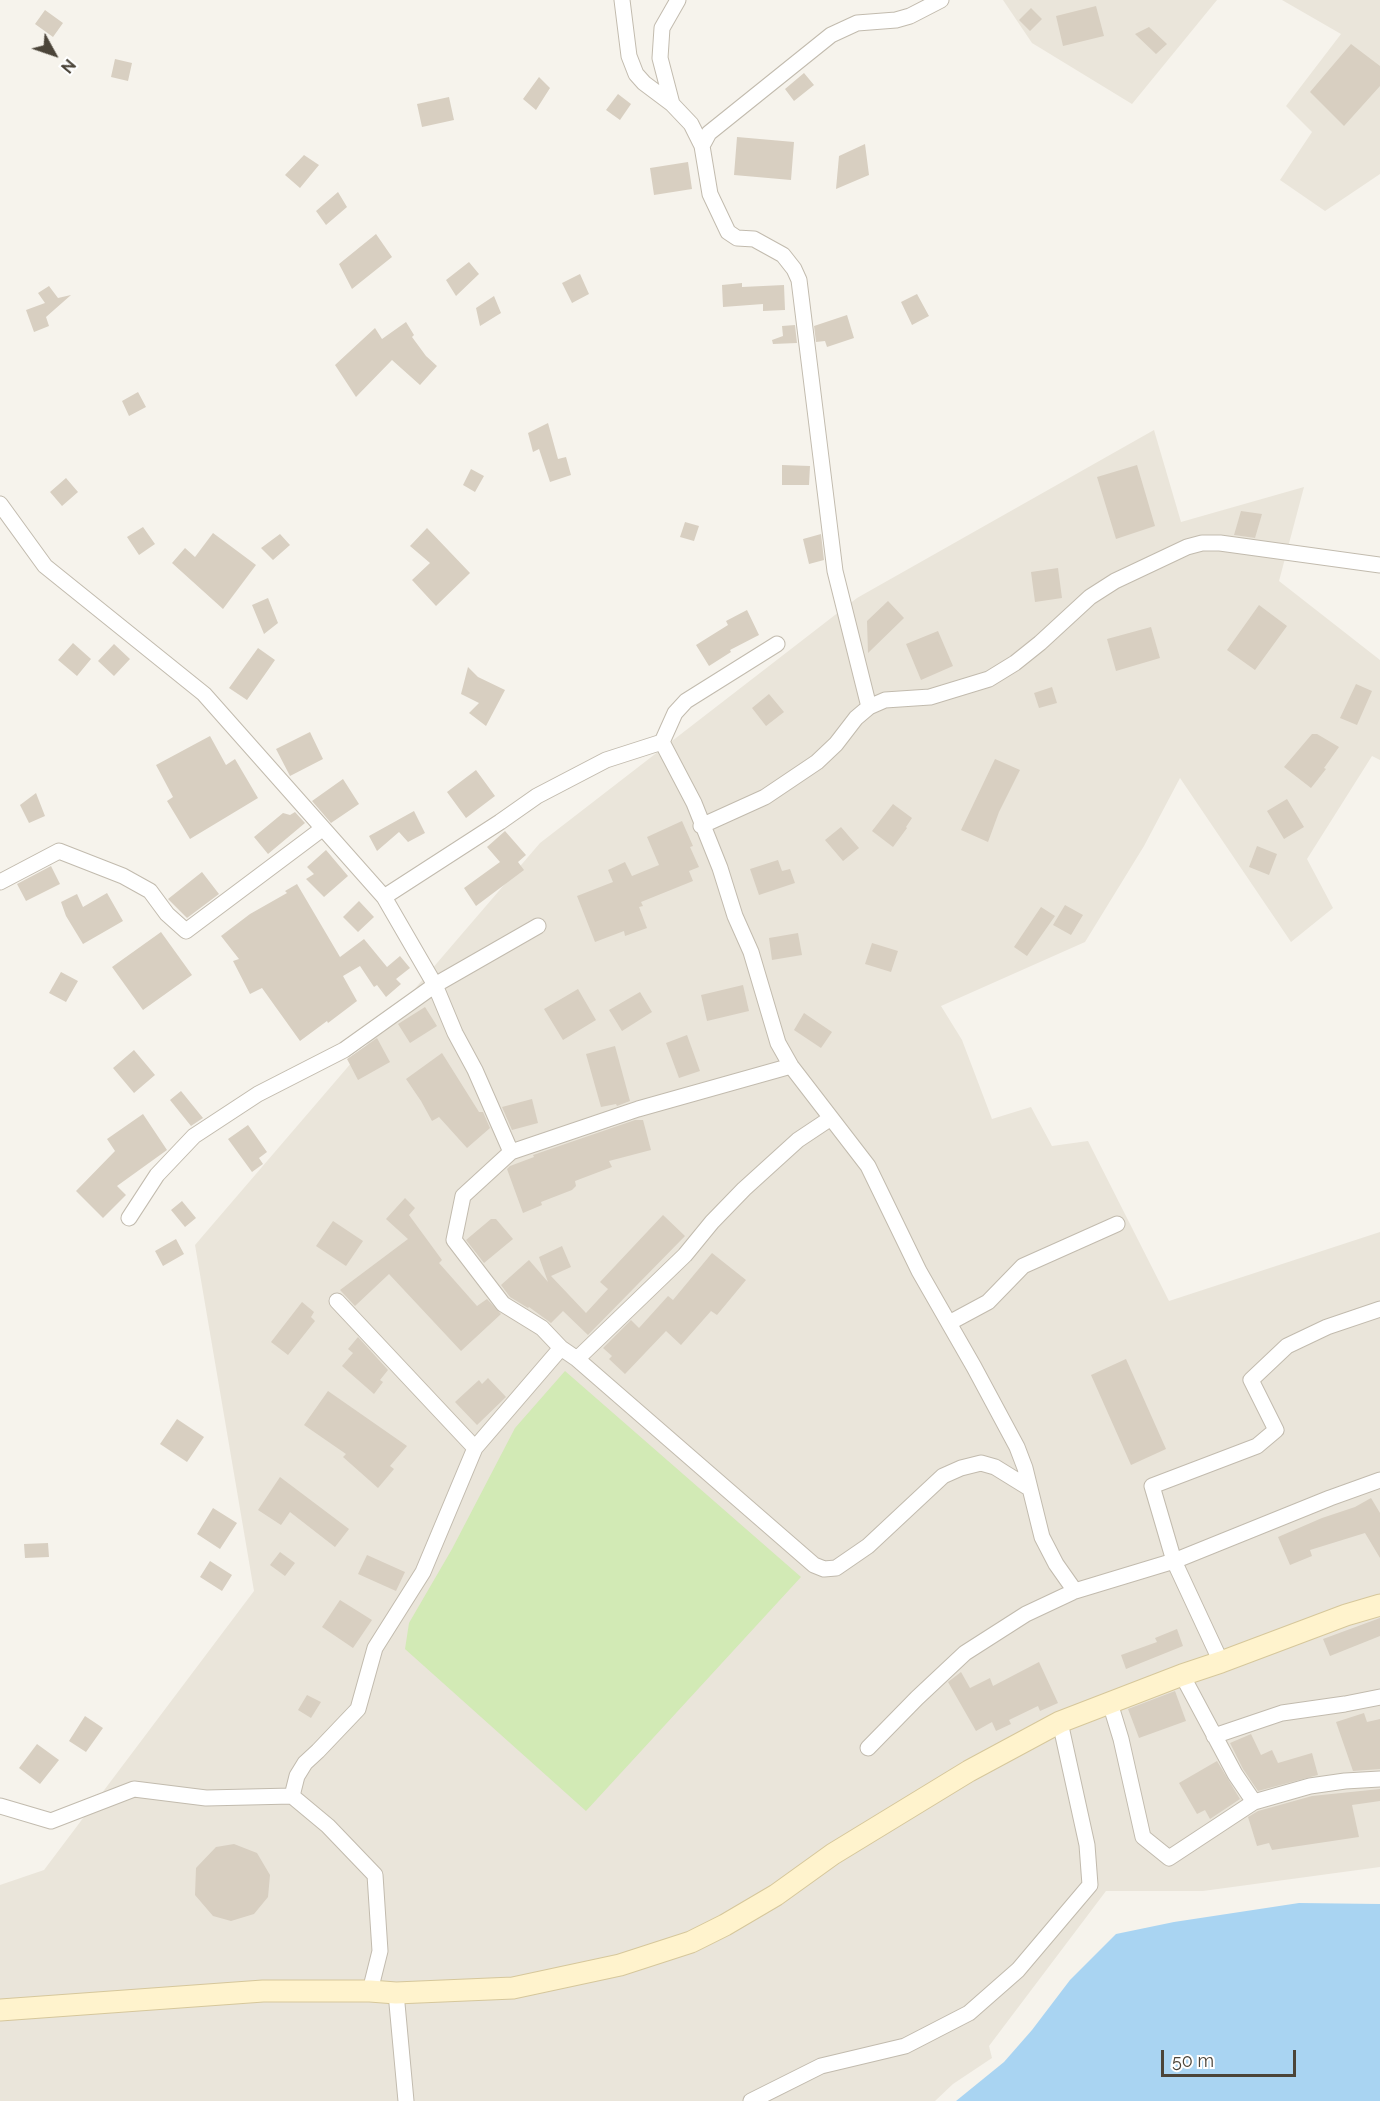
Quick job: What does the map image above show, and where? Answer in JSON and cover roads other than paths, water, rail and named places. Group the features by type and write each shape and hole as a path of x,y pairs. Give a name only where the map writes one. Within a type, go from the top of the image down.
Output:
{"main road":[{"path":"0,2010 263,1991 396,1993 513,1988 620,1965 691,1942 725,1925 776,1895 833,1854 969,1771 1060,1722 1346,1615 1380,1605"}],"street":[{"path":"622,0 629,56 636,74 672,104 691,124 702,146 710,194 728,232 738,238 754,239 783,255 799,280 835,571 869,707"},
{"path":"672,104 660,58 662,28 678,0"},
{"path":"702,146 710,133 831,35 856,23 896,21 941,0"},
{"path":"0,504 45,566 204,694 384,897 435,985 455,1033 476,1070 511,1152"},
{"path":"701,826 765,796 817,762 836,744 856,718 869,707 885,700 930,696 989,679 1015,663 1040,643 1090,597 1115,581 1187,547 1202,543 1221,543 1380,565"},
{"path":"384,897 537,796 606,760 662,742 675,713 686,701 777,644"},
{"path":"662,742 690,794 701,826 720,868 735,916 751,952 778,1043 791,1066 868,1166 919,1270 1017,1447 1025,1468 1042,1537 1056,1564 1075,1591"},
{"path":"0,882 59,851 123,876 150,891 167,914 186,931 322,829"},
{"path":"129,1218 157,1174 194,1136 258,1094 344,1050 435,985 538,926"},
{"path":"791,1066 638,1109 511,1152 463,1196 454,1240 503,1304 542,1328 561,1348 577,1359 814,1565 824,1569 836,1568 868,1546 943,1476 961,1468 981,1463 995,1467 1029,1488"},
{"path":"577,1359 685,1255 712,1222 744,1189 798,1140 831,1118"},
{"path":"949,1323 988,1302 1023,1266 1117,1224"},
{"path":"337,1301 475,1448"},
{"path":"1221,1662 1174,1561 1152,1486 1257,1446 1276,1430 1251,1380 1287,1346 1327,1327 1380,1309"},
{"path":"292,1796 297,1776 305,1762 358,1709 375,1648 423,1572 475,1448 561,1348"},
{"path":"868,1748 965,1653 1026,1614 1075,1591 1174,1561 1380,1480"},
{"path":"1182,1675 1234,1774 1254,1802"},
{"path":"1214,1736 1282,1713 1380,1697"},
{"path":"1110,1702 1121,1739 1143,1837 1169,1858 1254,1802 1310,1786 1380,1779"},
{"path":"751,2101 821,2066 905,2046 969,2013 1018,1970 1090,1885 1088,1845 1060,1722"},
{"path":"0,1806 51,1821 134,1789 206,1798 292,1796 328,1826 375,1875 380,1950 370,1991"},
{"path":"396,1993 406,2101"}],"water":[{"path":"1299,1903 1380,1904 1380,2101 956,2101 1004,2062 1070,1980 1116,1934 1174,1922"}]}
